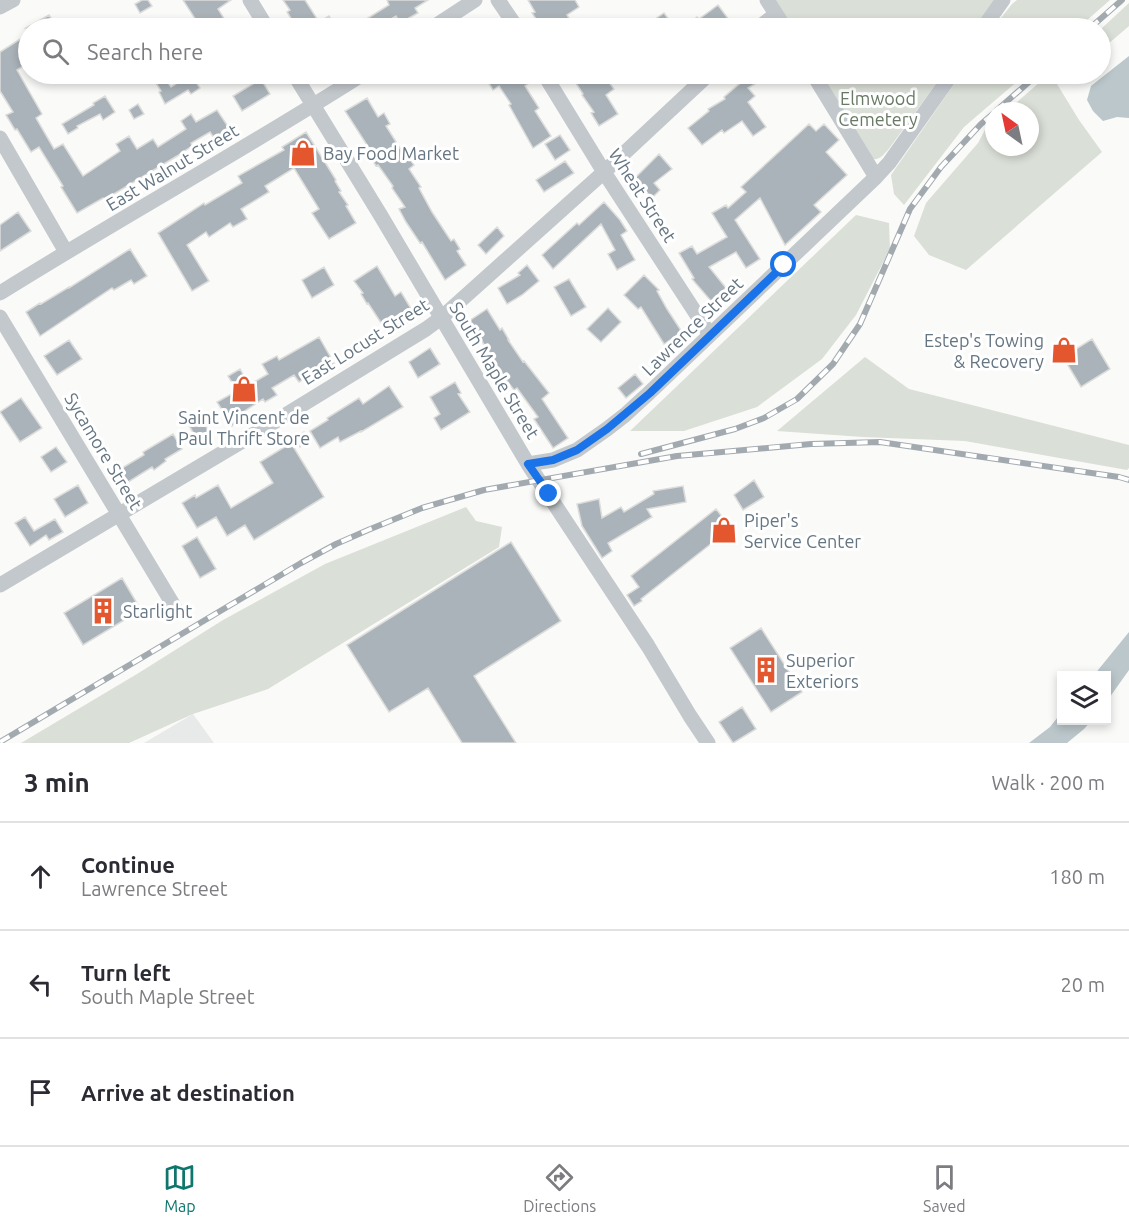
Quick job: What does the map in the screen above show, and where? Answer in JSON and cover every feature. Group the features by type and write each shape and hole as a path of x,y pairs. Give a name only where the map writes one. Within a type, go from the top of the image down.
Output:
{"street":[{"path":"0,7 13,0"},
{"path":"250,0 261,18"},
{"path":"447,18 475,0"},
{"path":"498,0 510,18"},
{"path":"767,0 777,18"},
{"path":"990,18 1003,0"},
{"path":"771,18 775,15"},
{"name":"South Maple Street","path":"300,84 528,464 648,646 708,743"},
{"name":"East Walnut Street","path":"0,293 347,84"},
{"name":"Wheat Street","path":"550,84 604,172 710,335"},
{"name":"East Locust Street","path":"0,585 422,332 441,318 604,172 698,84"},
{"path":"819,84 876,177"},
{"name":"Lawrence Street","path":"528,464 553,460 577,450 607,429 650,393 876,177 889,163 945,84"},
{"path":"0,138 66,252"},
{"name":"Sycamore Street","path":"0,317 174,606"}],"shaded area":[{"path":"1129,56 1129,118 1117,117 1103,121 1093,111 1087,100 1094,84 1111,84 1111,70"},
{"path":"1129,632 1129,670 1111,695 1111,671 1097,671"},
{"path":"193,714 214,743 144,743"},
{"path":"1057,718 1057,725 1088,725 1067,743 1029,743 1050,727"}],"green space":[{"path":"773,0 996,0 982,18 784,18"},
{"path":"1017,0 1110,0 1089,18 1001,18"},
{"path":"1129,3 1129,26 1111,41 1111,20"},
{"name":"Elmwood Cemetery","path":"825,84 936,84 888,150 881,157 873,159"},
{"path":"954,84 1014,84 993,102 985,102 985,109 964,127 904,205 894,194 891,175"},
{"path":"1038,84 1057,84 1102,152 966,270 929,255 914,236 926,203 978,143 985,130 985,156 1039,156 1039,102 1017,102"},
{"path":"856,215 889,223 890,249 856,315 822,359 757,407 684,431 630,431"},
{"path":"865,357 909,389 1129,445 1129,468 1127,470 965,441 777,431"},
{"path":"466,507 476,521 502,527 499,547 268,689 193,714 129,743 21,743 223,620 325,564"}],"building":[{"path":"148,0 152,6 140,13 135,4"},
{"path":"183,0 231,0 218,9 224,18 195,18"},
{"path":"283,0 305,0 316,18 291,18 287,12 290,10"},
{"path":"387,0 428,0 415,8 418,13 409,18 397,18 396,16 368,18 389,5"},
{"path":"528,0 575,0 579,7 567,15 569,18 535,18 532,13 535,12"},
{"path":"718,5 728,18 700,18"},
{"path":"664,13 668,18 657,18"},
{"path":"18,40 18,84 25,84 42,114 36,118 54,149 63,144 83,176 120,151 116,144 129,136 137,149 153,139 158,147 186,129 181,121 191,114 196,122 217,110 231,131 216,141 210,132 191,143 192,146 177,156 104,200 103,198 77,213 39,147 31,152 6,115 13,112 0,91 0,52"},
{"path":"157,84 169,84 171,87 176,84 197,84 200,88 191,94 188,90 165,104"},
{"path":"253,84 264,84 270,94 242,111 233,96"},
{"path":"489,84 528,84 525,86 539,108 535,111 551,136 533,148 509,105 511,104 499,86 493,90"},
{"path":"576,84 610,84 614,89 606,95 618,114 599,126"},
{"path":"739,84 755,84 748,88 755,96 748,102 766,127 753,136 742,121 724,133 722,130 702,145 688,128 709,111 708,109 725,99 724,97"},
{"path":"105,96 115,112 103,120 100,114 77,126 78,128 68,134 62,124"},
{"path":"367,98 378,117 384,113 390,124 386,126 403,153 405,152 414,165 409,169 421,187 419,188 432,212 451,241 454,239 460,249 457,251 466,265 445,280 422,242 420,243 406,222 399,209 405,207 392,188 393,186 366,150 369,148 345,111"},
{"path":"138,104 144,114 134,119 129,110"},
{"path":"809,124 816,131 824,124 839,140 826,152 847,175 814,205 821,212 785,245 760,198 735,220 760,259 746,268 736,252 709,267 726,288 711,301 692,279 694,278 679,253 692,246 697,254 727,237 712,213 726,205 728,208 746,192 741,187"},
{"path":"306,132 336,180 341,191 339,192 356,223 329,239 312,213 319,209 294,168 265,186 269,192 241,209 247,219 233,227 230,223 209,237 206,232 187,245 209,281 192,291 158,233 204,203 205,205 242,183 238,176 284,150 282,147"},
{"path":"560,135 570,150 555,160 545,144"},
{"path":"659,154 672,169 654,183 660,190 652,198 634,179"},
{"path":"565,161 574,173 544,192 536,180"},
{"path":"604,202 627,231 621,235 635,260 617,270 608,254 615,250 601,224 553,269 542,255"},
{"path":"18,212 31,231 0,251 0,225"},
{"path":"497,227 504,236 486,254 478,245"},
{"path":"130,249 147,276 134,284 131,280 114,290 112,288 40,336 26,312"},
{"path":"527,265 539,281 507,304 498,288 520,275 518,273"},
{"path":"377,266 395,296 401,292 416,317 389,335 354,281"},
{"path":"324,267 334,285 312,298 302,280"},
{"path":"644,275 659,290 657,291 682,332 664,344 641,307 638,309 624,295"},
{"path":"569,279 586,307 571,316 554,287"},
{"path":"608,308 621,322 601,342 587,329"},
{"path":"487,309 523,362 549,393 542,399 568,438 553,448 534,419 538,417 517,388 514,390 498,369 469,321"},
{"path":"319,337 335,365 319,374 318,371 299,382 294,375 272,388 277,395 265,402 263,399 240,414 243,420 232,426 217,402 237,391 228,376 240,369 249,385 268,374 262,364 277,356 279,360"},
{"path":"1092,339 1110,369 1081,387 1063,357"},
{"path":"69,340 82,359 57,375 44,356"},
{"path":"430,348 440,364 418,378 409,362"},
{"path":"635,374 643,384 626,398 618,388"},
{"path":"455,382 461,393 458,394 470,412 441,430 434,418 440,414 430,397"},
{"path":"389,386 403,407 361,432 340,442 338,437 320,448 310,431 359,398 363,404"},
{"path":"21,398 42,428 20,442 0,412"},
{"path":"200,416 212,437 200,444 188,424"},
{"path":"304,432 310,441 300,447 294,438"},
{"path":"173,434 182,449 165,459 166,461 154,470 152,467 125,484 117,471"},
{"path":"291,443 324,497 254,540 245,525 227,536 216,517 197,528 182,503 218,485 231,508 273,483 260,462"},
{"path":"56,447 67,462 51,472 41,457"},
{"path":"754,480 764,497 743,510 734,495"},
{"path":"78,485 88,503 65,517 54,499"},
{"path":"683,486 686,502 647,509 652,517 608,543 612,551 602,558 582,526 577,504 599,499 602,518 621,507 624,512 654,494 653,491"},
{"path":"716,509 731,528 634,606 627,595 639,587 631,576"},
{"path":"25,517 34,531 55,519 63,532 49,540 46,535 30,546 15,523"},
{"path":"197,537 216,569 200,578 182,546"},
{"path":"511,542 561,621 474,676 516,743 462,743 428,688 389,712 347,645"},
{"name":"Starlight","path":"122,578 141,610 83,645 64,613"},
{"name":"Superior Exteriors","path":"761,628 802,692 771,712 730,648"},
{"path":"742,707 756,729 733,743 719,722"}],"railway":[{"path":"1101,18 1122,0"},
{"path":"1006,102 1027,84"},
{"path":"641,454 735,429 764,418 797,399 833,364 860,324 910,209 941,167 985,121"},
{"path":"0,742 336,544 422,508 484,490 677,456 811,444 880,442 1129,480"}],"place":[{"name":"Bay Food Market","path":"303,153"},
{"name":"Estep's Towing & Recovery","path":"1064,350"},
{"name":"Saint Vincent de Paul Thrift Store","path":"244,389"},
{"name":"Piper's Service Center","path":"724,530"},
{"name":"Starlight","path":"103,611"},
{"name":"Superior Exteriors","path":"766,670"}],"route":[{"path":"549,494 528,464 553,460 577,450 607,429 650,393 784,265"}]}
